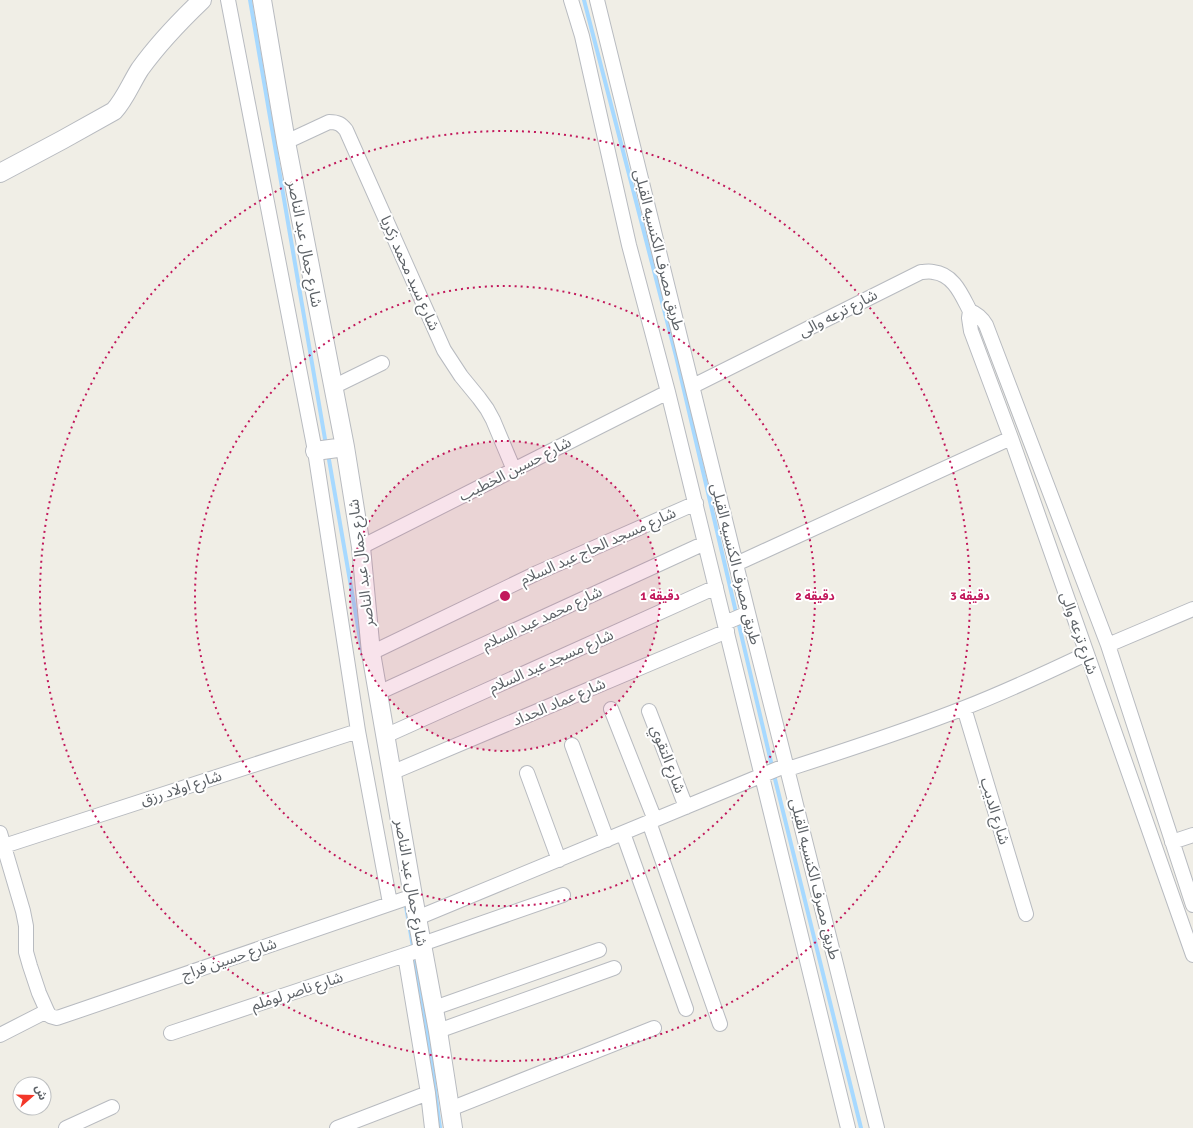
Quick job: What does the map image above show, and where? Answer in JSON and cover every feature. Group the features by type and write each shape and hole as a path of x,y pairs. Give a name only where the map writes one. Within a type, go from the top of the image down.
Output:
{"street":[{"path":"0,173 114,111 120,104 140,70 154,52 189,12 202,0"},
{"name":"شارع جمال عبد الناصر","path":"228,0 318,451 358,731 404,899 417,918 416,950 432,1128"},
{"name":"شارع جمال عبد الناصر","path":"262,0 286,142 333,387 342,447 361,547 371,653 391,773 404,899"},
{"name":"طريق مصرف الكنسيه القبلى","path":"571,0 582,36 629,245 696,503 848,1128"},
{"name":"طريق مصرف الكنسيه القبلى","path":"597,0 748,614 877,1128"},
{"name":"شارع سيد محمد زكريا","path":"286,142 329,122 336,122 342,125 346,130 444,350 461,376 486,409 514,470"},
{"name":"شارع ترعه والى","path":"693,386 920,272 934,272 947,277 957,286 970,311 969,318 971,331 1193,955"},
{"name":"شارع ترعه والى","path":"970,311 983,319 986,325 1108,645 1172,842 1192,897"},
{"path":"333,387 382,363"},
{"name":"شارع حسين الخطيب","path":"361,547 668,392"},
{"path":"736,564 1010,438"},
{"path":"318,451 342,447"},
{"name":"شارع مسجد الحاج عبد السلام","path":"371,653 538,573 696,503"},
{"name":"شارع محمد عبد السلام","path":"378,693 705,543"},
{"name":"شارع مسجد عبد السلام","path":"385,736 716,587"},
{"path":"1108,645 1193,609"},
{"name":"شارع عماد الحداد","path":"391,773 726,627 748,614"},
{"path":"417,918 762,775 876,740 964,708 1086,654"},
{"path":"1107,713 1127,704"},
{"name":"شارع الديب","path":"964,708 1026,914"},
{"path":"611,709 652,821 720,1024"},
{"name":"شارع التقوي","path":"649,710 686,807"},
{"name":"شارع اولاد رزق","path":"2,840 358,731"},
{"path":"572,745 607,840"},
{"path":"527,773 559,860"},
{"path":"623,833 686,1009"},
{"path":"1172,842 1193,835"},
{"path":"0,1035 47,1011 34,980 26,952 25,918 2,840"},
{"name":"شارع ناصر لوملم","path":"171,1033 416,950 563,895"},
{"name":"شارع حسين فراج","path":"47,1011 50,1016 57,1018 404,899"},
{"name":"شارع جمال عبد الناصر","path":"416,950 434,1008 453,1128"},
{"path":"434,1008 599,950"},
{"path":"438,1031 614,968"},
{"path":"450,1109 654,1028"},
{"path":"337,1128 428,1093"},
{"path":"66,1128 112,1107"}],"waterway":[{"path":"250,0 326,445"},
{"path":"584,0 676,356 775,779 861,1128"},
{"path":"328,454 363,656"},
{"path":"405,901 427,1028 440,1128"}]}
